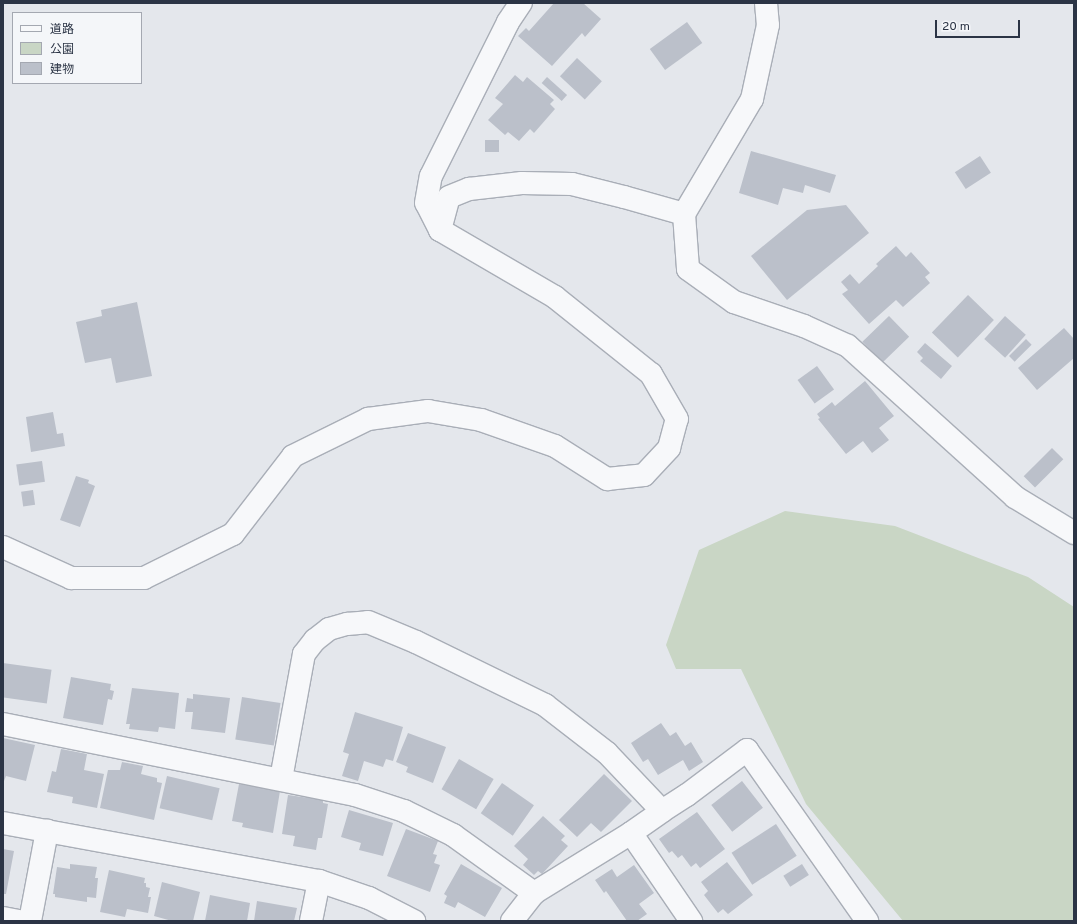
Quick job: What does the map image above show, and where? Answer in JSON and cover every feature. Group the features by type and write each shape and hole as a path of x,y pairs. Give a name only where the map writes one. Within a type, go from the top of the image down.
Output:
{"street":[{"path":"3,547 71,578 144,578 233,534 294,456 368,418 428,411 482,420 556,446 608,479 644,475 669,448 677,418 651,374 556,297 440,230 426,203 431,176 508,22 521,3"},
{"path":"766,3 768,25 752,99 684,214 688,269 734,302 804,326 848,346 1015,497 1074,532"},
{"path":"440,230 450,197 469,189 522,183 572,184 684,214"},
{"path":"281,779 304,654 315,640 328,629 347,624 368,622 416,642 545,705 607,753 662,811"},
{"path":"3,724 356,795 404,811 453,835 534,893"},
{"path":"512,921 534,893 631,833 687,795 747,750 867,921"},
{"path":"3,823 319,881 369,898 414,921"},
{"path":"30,921 47,831"},
{"path":"631,833 691,921"},
{"path":"311,921 319,881"},
{"path":"3,918 19,921"}],"green space":[{"path":"785,511 895,526 1028,577 1074,607 1074,921 903,921 806,804 741,669 676,669 666,645 699,550"}],"building":[{"path":"554,3 583,3 601,19 585,37 582,33 552,66 518,36 526,28 529,31"},
{"path":"687,22 702,43 665,70 650,49"},
{"path":"577,58 602,81 585,99 560,76"},
{"path":"515,75 523,82 527,77 554,100 550,104 555,109 534,133 530,129 519,141 508,132 505,135 488,120 503,104 495,98"},
{"path":"547,77 567,95 562,101 542,83"},
{"path":"485,140 499,140 499,152 485,152"},
{"path":"751,151 836,175 830,193 805,185 803,193 783,188 778,205 739,193"},
{"path":"980,156 991,173 966,189 955,172"},
{"path":"846,205 869,233 787,300 751,256 807,210"},
{"path":"896,246 906,257 911,252 930,273 925,277 930,283 903,307 896,300 869,324 842,294 848,290 841,282 850,274 859,284 878,266 876,264"},
{"path":"968,295 994,320 958,357 932,332"},
{"path":"137,302 152,376 116,383 111,358 85,363 76,322 102,316 101,310"},
{"path":"889,316 909,337 883,363 862,342"},
{"path":"1005,316 1026,335 1005,358 984,339"},
{"path":"1064,328 1074,339 1074,358 1037,390 1018,368"},
{"path":"1026,339 1032,345 1015,362 1009,356"},
{"path":"925,343 952,366 941,379 920,361 923,358 917,352"},
{"path":"817,366 834,389 815,404 798,380"},
{"path":"865,381 894,416 879,428 889,440 872,453 863,441 846,454 818,419 820,418 817,414 832,402 835,406"},
{"path":"53,412 57,434 63,433 65,446 31,452 26,417"},
{"path":"1052,448 1063,459 1035,488 1024,476"},
{"path":"42,461 45,482 19,485 16,465"},
{"path":"76,476 89,480 88,483 95,486 80,527 60,520"},
{"path":"33,490 35,505 23,507 21,492"},
{"path":"3,663 52,670 47,703 3,697"},
{"path":"71,677 111,684 110,690 114,691 112,700 108,699 103,725 63,718"},
{"path":"132,688 179,693 175,729 159,727 158,732 129,729 130,724 126,724"},
{"path":"193,694 230,698 225,733 191,729 193,712 185,712 187,698 193,699"},
{"path":"242,697 281,703 274,746 235,739"},
{"path":"355,712 403,727 393,761 386,759 383,767 364,761 358,781 342,776 349,754 343,752"},
{"path":"661,723 670,736 676,732 685,746 691,742 703,762 689,771 683,760 658,775 648,759 643,762 631,743"},
{"path":"408,733 446,747 433,783 406,772 408,767 396,762"},
{"path":"3,738 35,745 26,781 6,776 3,781"},
{"path":"61,749 87,754 84,770 104,774 97,808 72,803 73,797 47,792 52,771 56,772"},
{"path":"459,759 494,779 476,809 442,789"},
{"path":"122,762 143,766 141,774 157,778 157,782 162,783 154,820 100,808 108,770 120,770"},
{"path":"604,774 632,801 601,832 591,823 577,837 559,820"},
{"path":"167,776 220,788 212,820 160,808"},
{"path":"742,781 763,808 732,832 711,805"},
{"path":"502,783 534,805 513,836 481,813"},
{"path":"239,784 280,791 273,833 242,827 243,823 232,821"},
{"path":"288,795 323,800 323,803 328,804 322,838 318,838 316,850 293,846 295,836 282,834"},
{"path":"349,810 393,823 383,856 359,850 361,843 341,837"},
{"path":"697,812 725,849 700,868 696,863 691,867 682,855 678,858 672,851 669,853 659,839"},
{"path":"543,816 565,836 561,840 568,846 542,874 538,871 534,875 523,865 528,859 514,846"},
{"path":"776,824 797,856 752,885 732,853"},
{"path":"406,829 438,841 433,854 437,855 434,863 440,865 430,892 387,876"},
{"path":"3,849 14,851 6,894 3,894"},
{"path":"727,862 753,895 728,914 723,909 718,913 704,895 708,891 701,882"},
{"path":"70,864 97,867 95,878 98,878 96,898 87,897 87,902 55,897 55,894 53,894 57,867 70,869"},
{"path":"461,864 502,888 485,917 458,902 455,908 444,903 447,896 444,894"},
{"path":"802,864 809,875 790,887 783,876"},
{"path":"634,865 654,893 639,904 647,914 637,921 627,921 606,891 604,893 595,880 612,869 617,877"},
{"path":"109,870 145,878 144,883 146,883 146,887 150,888 148,897 151,897 148,913 127,909 125,917 100,912"},
{"path":"162,882 200,892 193,921 172,921 154,916"},
{"path":"210,895 250,903 247,921 205,921"},
{"path":"257,901 297,908 294,921 254,921"}]}
